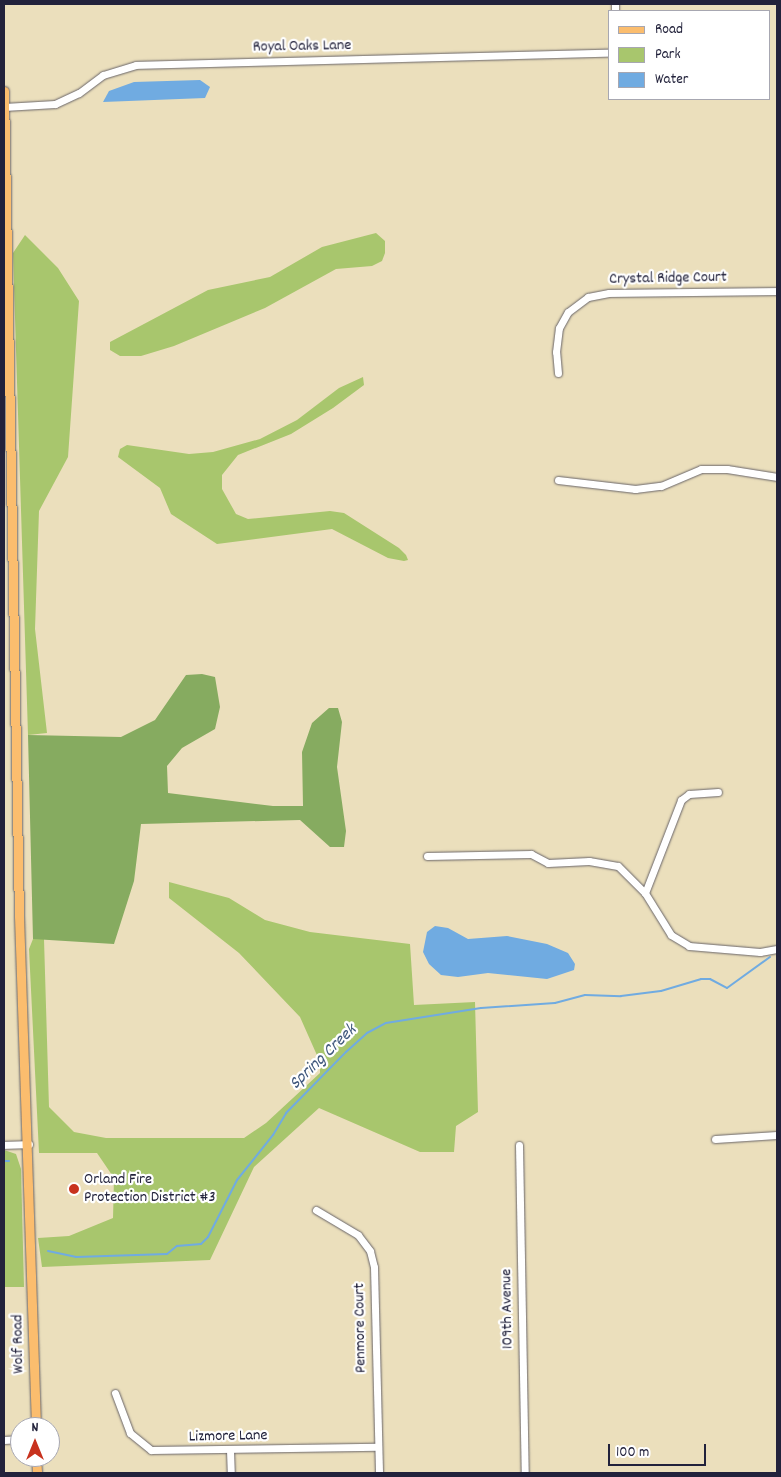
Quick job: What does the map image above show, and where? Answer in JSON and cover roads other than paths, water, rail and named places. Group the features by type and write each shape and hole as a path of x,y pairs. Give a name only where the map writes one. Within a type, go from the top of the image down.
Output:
{"main road":[{"name":"Wolf Road","path":"4,91 20,922 29,1144 36,1417"}],"street":[{"name":"Royal Oaks Lane","path":"4,107 55,104 79,93 108,73 136,65 608,53"},
{"name":"Crystal Ridge Court","path":"558,373 556,352 559,328 568,312 588,297 608,294 777,291"},
{"path":"558,480 635,489 661,486 702,469 728,469 777,477"},
{"path":"645,893 681,800 689,794 718,792"},
{"path":"427,856 531,854 548,862 589,861 618,866 645,893 671,934 689,946 760,952 777,949"},
{"path":"716,1140 777,1135"},
{"path":"4,1145 29,1144"},
{"name":"109th Avenue","path":"519,1144 525,1473"},
{"name":"Penmore Court","path":"316,1210 358,1235 372,1259 378,1473"},
{"name":"Lizmore Lane","path":"114,1393 130,1433 151,1450 378,1447"},
{"path":"230,1450 230,1473"}],"water":[{"path":"200,80 210,87 205,98 103,102 109,91 134,82"},
{"path":"435,926 448,928 468,939 507,936 547,944 568,953 575,964 574,970 547,979 488,973 458,977 441,975 429,964 423,952 427,932"}],"waterway":[{"name":"Spring Creek","path":"48,1251 76,1257 167,1254 177,1246 201,1244 208,1237 237,1180 273,1135 286,1113 367,1033 386,1023 481,1008 555,1003 585,995 621,996 661,991 701,979 710,979 727,988 770,957"},
{"name":"Spring Creek","path":"4,1161 9,1161"}],"place":[{"name":"Orland Fire Protection District #3","path":"74,1189"}]}
